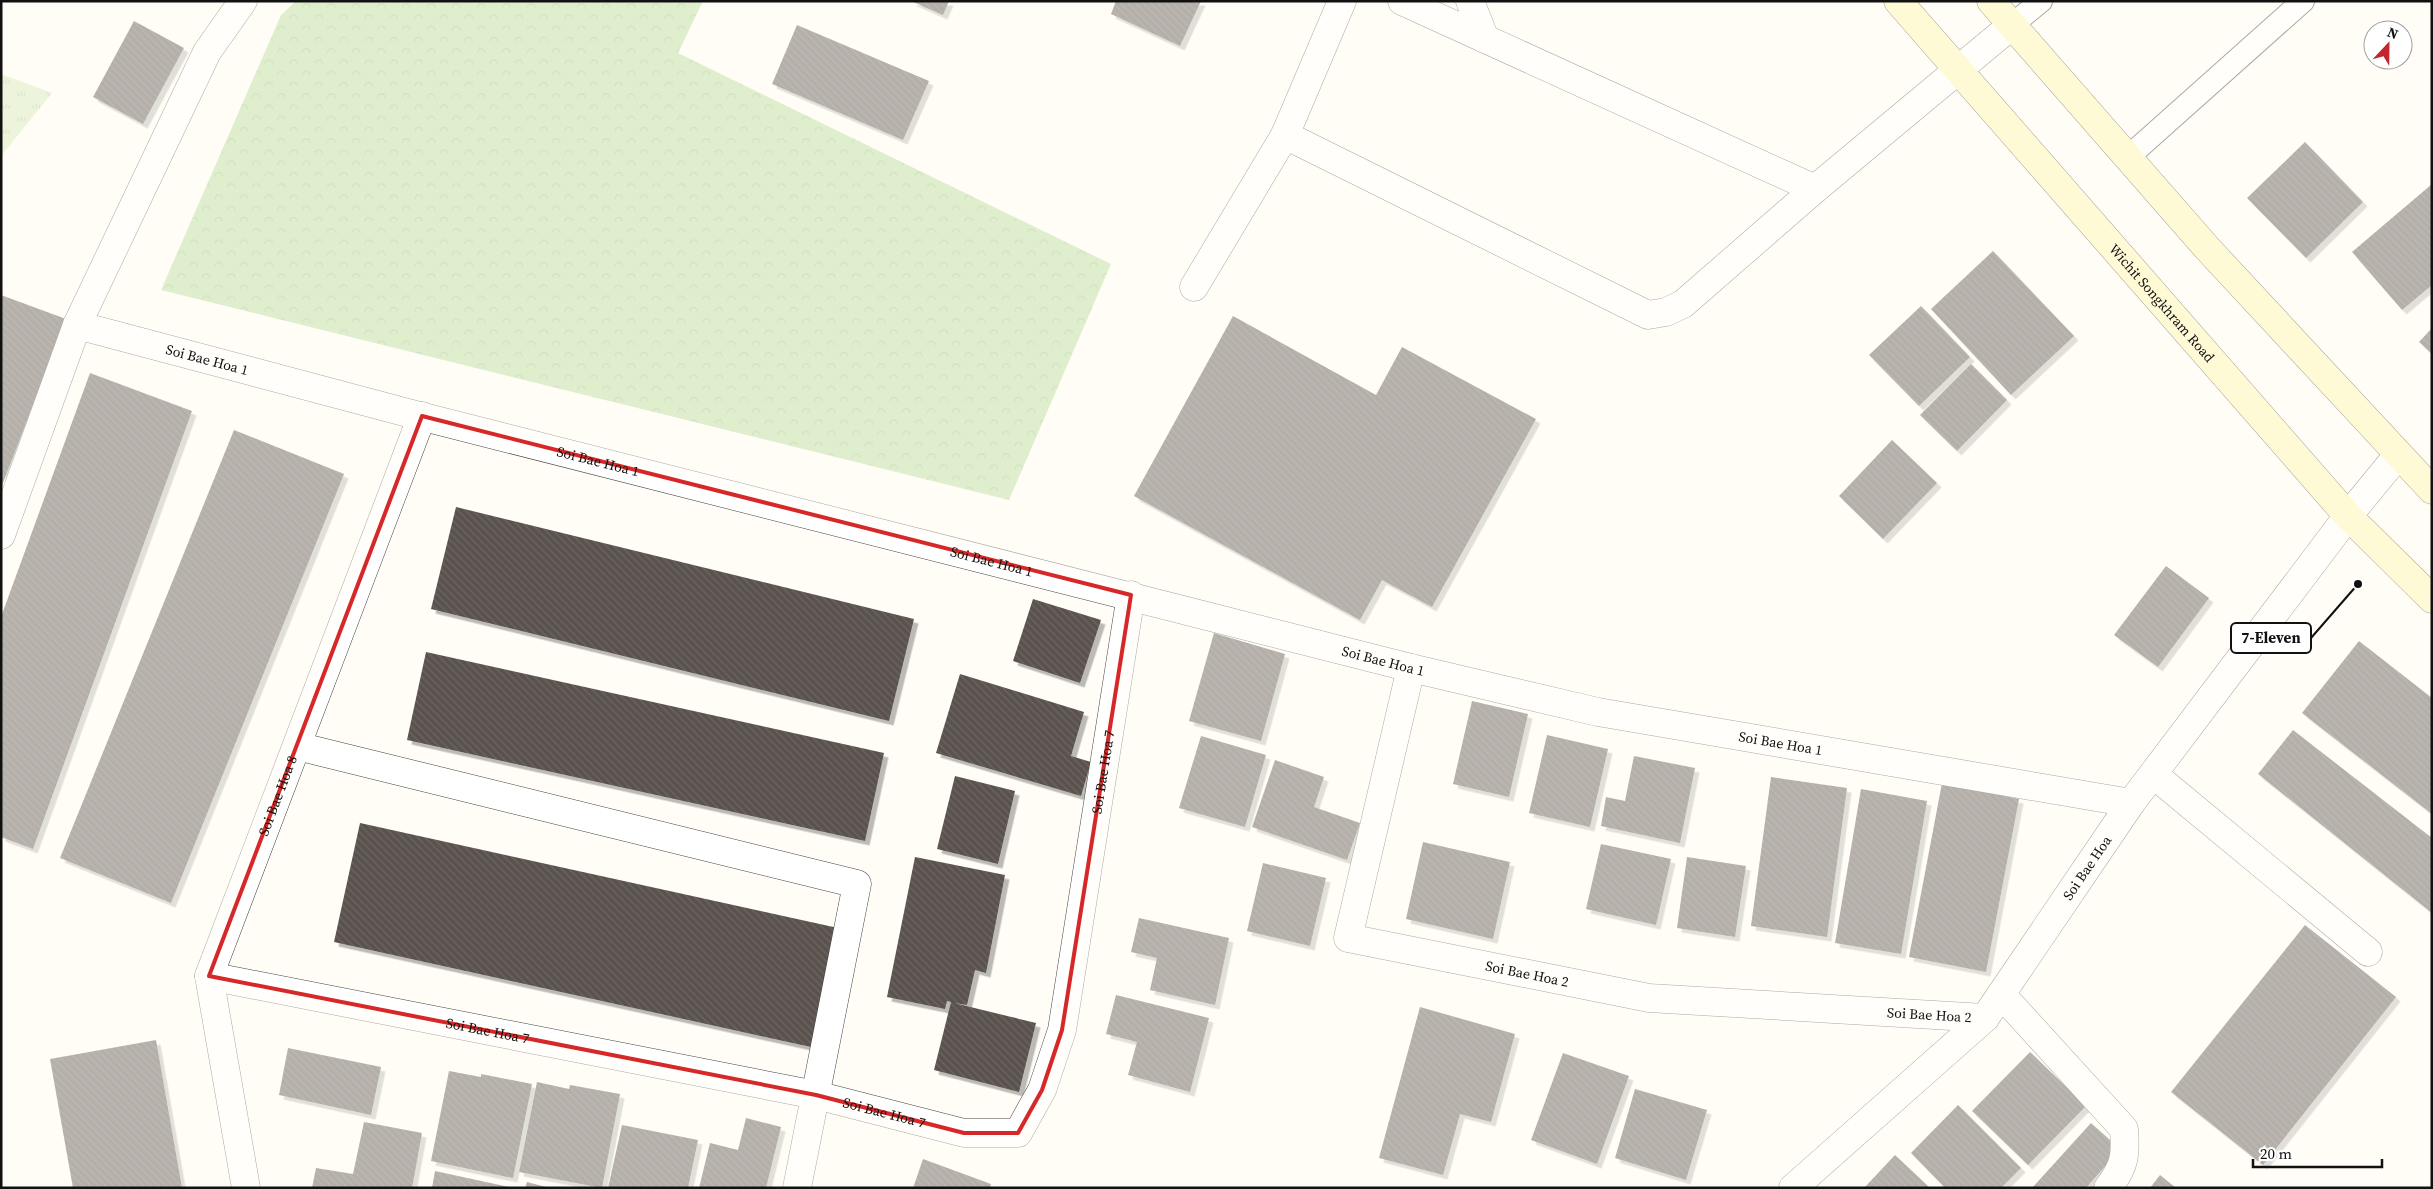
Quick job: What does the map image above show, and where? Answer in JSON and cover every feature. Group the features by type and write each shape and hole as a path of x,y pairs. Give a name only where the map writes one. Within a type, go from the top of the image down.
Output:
{"main road":[{"name":"Wichit Songkhram Road","path":"1898,1 2348,516 2432,599"},
{"path":"1991,1 2127,158 2432,490"}],"street":[{"path":"1,535 77,326 207,52 243,1"},
{"path":"1194,287 1285,135 1342,1"},
{"path":"1402,1 1815,189"},
{"path":"1470,1 1485,39"},
{"path":"1285,135 1648,315 1666,312 1683,304 1815,189 2012,25"},
{"name":"Soi Bae Hoa 1","path":"77,326 422,416 1131,595 1411,668 1598,712 2131,803"},
{"name":"Soi Bae Hoa 8","path":"209,976 422,416"},
{"name":"Soi Bae Hoa","path":"1793,1188 1984,1018 2131,803 2348,516 2398,455"},
{"name":"Soi Bae Hoa 7","path":"209,976 816,1095 964,1133 1018,1134 1042,1090 1062,1030 1131,595"},
{"name":"Soi Bae Hoa 2","path":"1411,668 1348,938 1649,998 1984,1018"},
{"path":"297,746 857,884 797,1188"},
{"path":"2153,774 2368,952"},
{"path":"209,976 246,1188"},
{"path":"2001,994 2124,1129 2126,1153 2115,1179 2108,1188"}],"lane":[{"path":"2012,25 2041,1"},
{"path":"2127,158 2303,1"}],"highlighted area":[{"path":"422,416 1131,595 1062,1030 1042,1090 1018,1133 964,1133 816,1095 209,976"}],"green space":[{"path":"296,1 703,1 678,53 1111,264 1009,500 161,290 281,15"},
{"path":"1,74 52,93 1,156"}],"building":[{"path":"911,1 949,1 943,15"},
{"path":"1116,1 1201,1 1180,46 1111,14"},
{"path":"134,21 184,48 143,124 93,97"},
{"path":"797,25 929,81 903,140 772,84"},
{"path":"2305,142 2363,202 2306,258 2247,198"},
{"path":"2432,184 2432,285 2402,310 2352,252"},
{"path":"1993,251 2074,336 2011,395 1931,309"},
{"path":"1,295 66,319 1,488"},
{"path":"1921,306 1970,357 1919,406 1869,355"},
{"path":"1233,316 1376,395 1402,347 1536,419 1432,607 1382,580 1360,620 1134,496"},
{"path":"2432,328 2432,354 2419,342"},
{"path":"1971,364 2007,400 1957,451 1920,415"},
{"path":"90,373 192,411 33,849 1,837 1,617"},
{"path":"234,430 344,474 171,903 60,858"},
{"path":"1892,440 1937,483 1883,539 1839,496"},
{"path":"456,507 914,619 889,721 431,609"},
{"path":"2166,566 2209,598 2158,667 2114,635"},
{"path":"1033,599 1101,620 1080,683 1013,661"},
{"path":"1214,633 1285,654 1261,741 1189,721"},
{"path":"2359,641 2432,698 2432,814 2302,713"},
{"path":"426,652 884,753 865,841 407,740"},
{"path":"960,674 1084,712 1071,756 1091,762 1081,796 936,753"},
{"path":"1472,701 1528,714 1509,797 1453,784"},
{"path":"2293,730 2432,838 2432,913 2258,774"},
{"path":"1547,735 1608,749 1590,827 1529,813"},
{"path":"1201,736 1266,755 1245,827 1179,808"},
{"path":"1634,756 1695,768 1680,843 1601,826 1606,797 1625,801"},
{"path":"1275,760 1324,777 1314,807 1360,823 1347,860 1252,827"},
{"path":"955,776 1015,791 998,864 937,849"},
{"path":"1771,777 1847,788 1827,937 1751,926"},
{"path":"1942,783 2019,799 1986,972 1909,957"},
{"path":"1861,789 1927,801 1901,954 1835,943"},
{"path":"360,823 838,928 811,1047 334,942"},
{"path":"1423,842 1510,862 1493,939 1406,919"},
{"path":"1601,844 1671,859 1656,925 1586,909"},
{"path":"915,857 1005,875 986,973 975,970 967,1005 954,1003 1036,1023 1019,1092 934,1070 951,1002 947,1001 945,1009 887,997"},
{"path":"1687,857 1746,866 1735,937 1677,928"},
{"path":"1263,863 1326,878 1310,946 1247,931"},
{"path":"1139,918 1229,938 1215,1005 1150,990 1157,958 1131,952"},
{"path":"2305,925 2396,997 2263,1165 2171,1092"},
{"path":"1116,995 1209,1018 1190,1092 1128,1075 1137,1042 1106,1034"},
{"path":"1420,1007 1515,1034 1491,1122 1460,1114 1443,1175 1379,1158"},
{"path":"156,1040 182,1188 73,1188 50,1059"},
{"path":"288,1048 381,1067 371,1115 279,1095"},
{"path":"2030,1052 2086,1106 2028,1165 1972,1111"},
{"path":"1563,1053 1629,1076 1597,1164 1531,1140"},
{"path":"449,1071 481,1077 481,1074 532,1084 513,1178 431,1161"},
{"path":"537,1082 569,1089 570,1085 620,1094 602,1188 519,1172"},
{"path":"1635,1089 1707,1110 1686,1180 1615,1158"},
{"path":"1958,1105 2021,1168 2001,1188 1945,1188 1911,1153"},
{"path":"746,1118 781,1127 766,1188 699,1188 710,1143 738,1150"},
{"path":"364,1122 422,1133 412,1188 312,1188 316,1168 353,1174"},
{"path":"2091,1123 2120,1149 2086,1188 2032,1188"},
{"path":"622,1125 698,1140 688,1188 608,1188"},
{"path":"1895,1155 1930,1188 1864,1188"},
{"path":"923,1159 991,1184 990,1188 913,1188"},
{"path":"435,1171 509,1187 509,1188 432,1188"},
{"path":"2160,1175 2176,1188 2150,1188"},
{"path":"527,1182 546,1187 546,1188 525,1188"}],"place":[{"name":"7-Eleven","path":"2358,584"}]}
